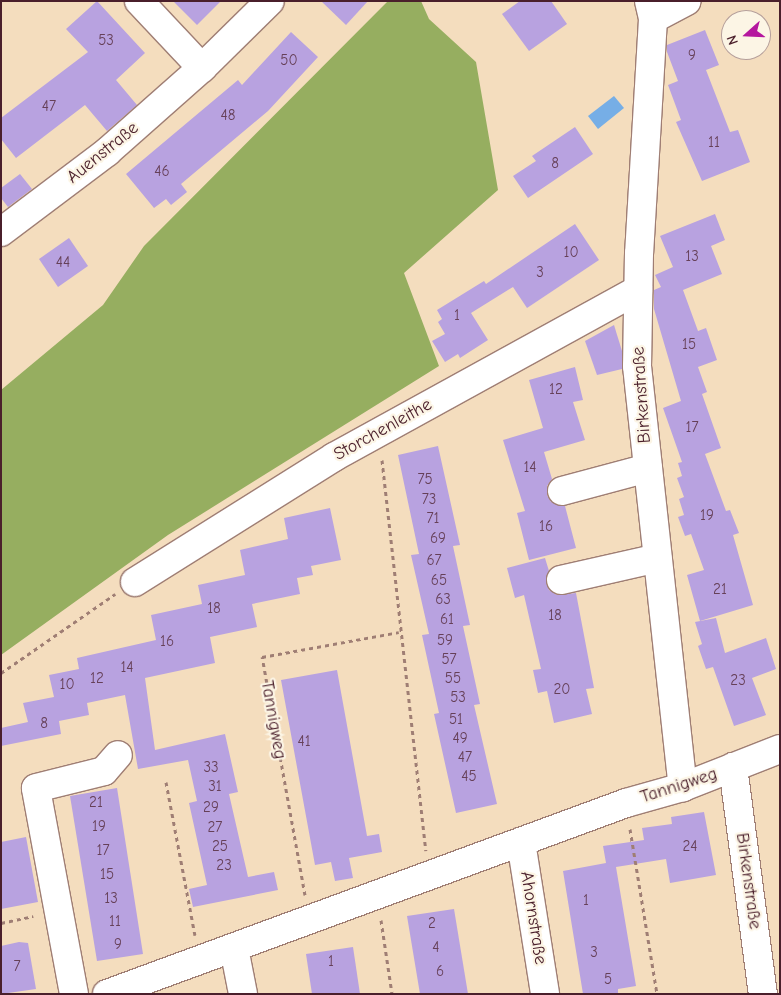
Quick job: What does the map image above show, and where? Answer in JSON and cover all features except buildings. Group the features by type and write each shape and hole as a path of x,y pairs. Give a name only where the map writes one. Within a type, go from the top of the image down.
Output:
{"street":[{"path":"139,1 202,68"},
{"name":"Auenstraße","path":"1,232 107,152 202,68 270,1"},
{"path":"651,10 687,1"},
{"name":"Birkenstraße","path":"651,10 638,290 637,366 683,787"},
{"name":"Storchenleithe","path":"134,582 378,432 638,290"},
{"path":"562,491 648,468"},
{"path":"561,580 658,558"},
{"name":"Tannigweg","path":"107,994 626,803 683,787 780,749"},
{"path":"74,994 36,788 104,772 118,755"},
{"name":"Birkenstraße","path":"733,767 763,994"},
{"name":"Ahornstraße","path":"521,842 545,994"},
{"path":"234,948 243,994"}],"path":[{"path":"378,432 394,549 399,632 428,876"},
{"path":"1,673 110,597"},
{"name":"Tannigweg","path":"309,920 262,657 399,632"},
{"path":"166,782 199,960"},
{"path":"626,803 657,994"},
{"path":"377,895 392,994"},
{"path":"1,922 58,911"}],"green space":[{"path":"388,1 421,1 429,19 476,62 498,190 404,273 439,366 168,535 1,655 1,390 103,305 144,246"}],"water":[{"path":"614,96 624,108 598,129 588,116"}]}
